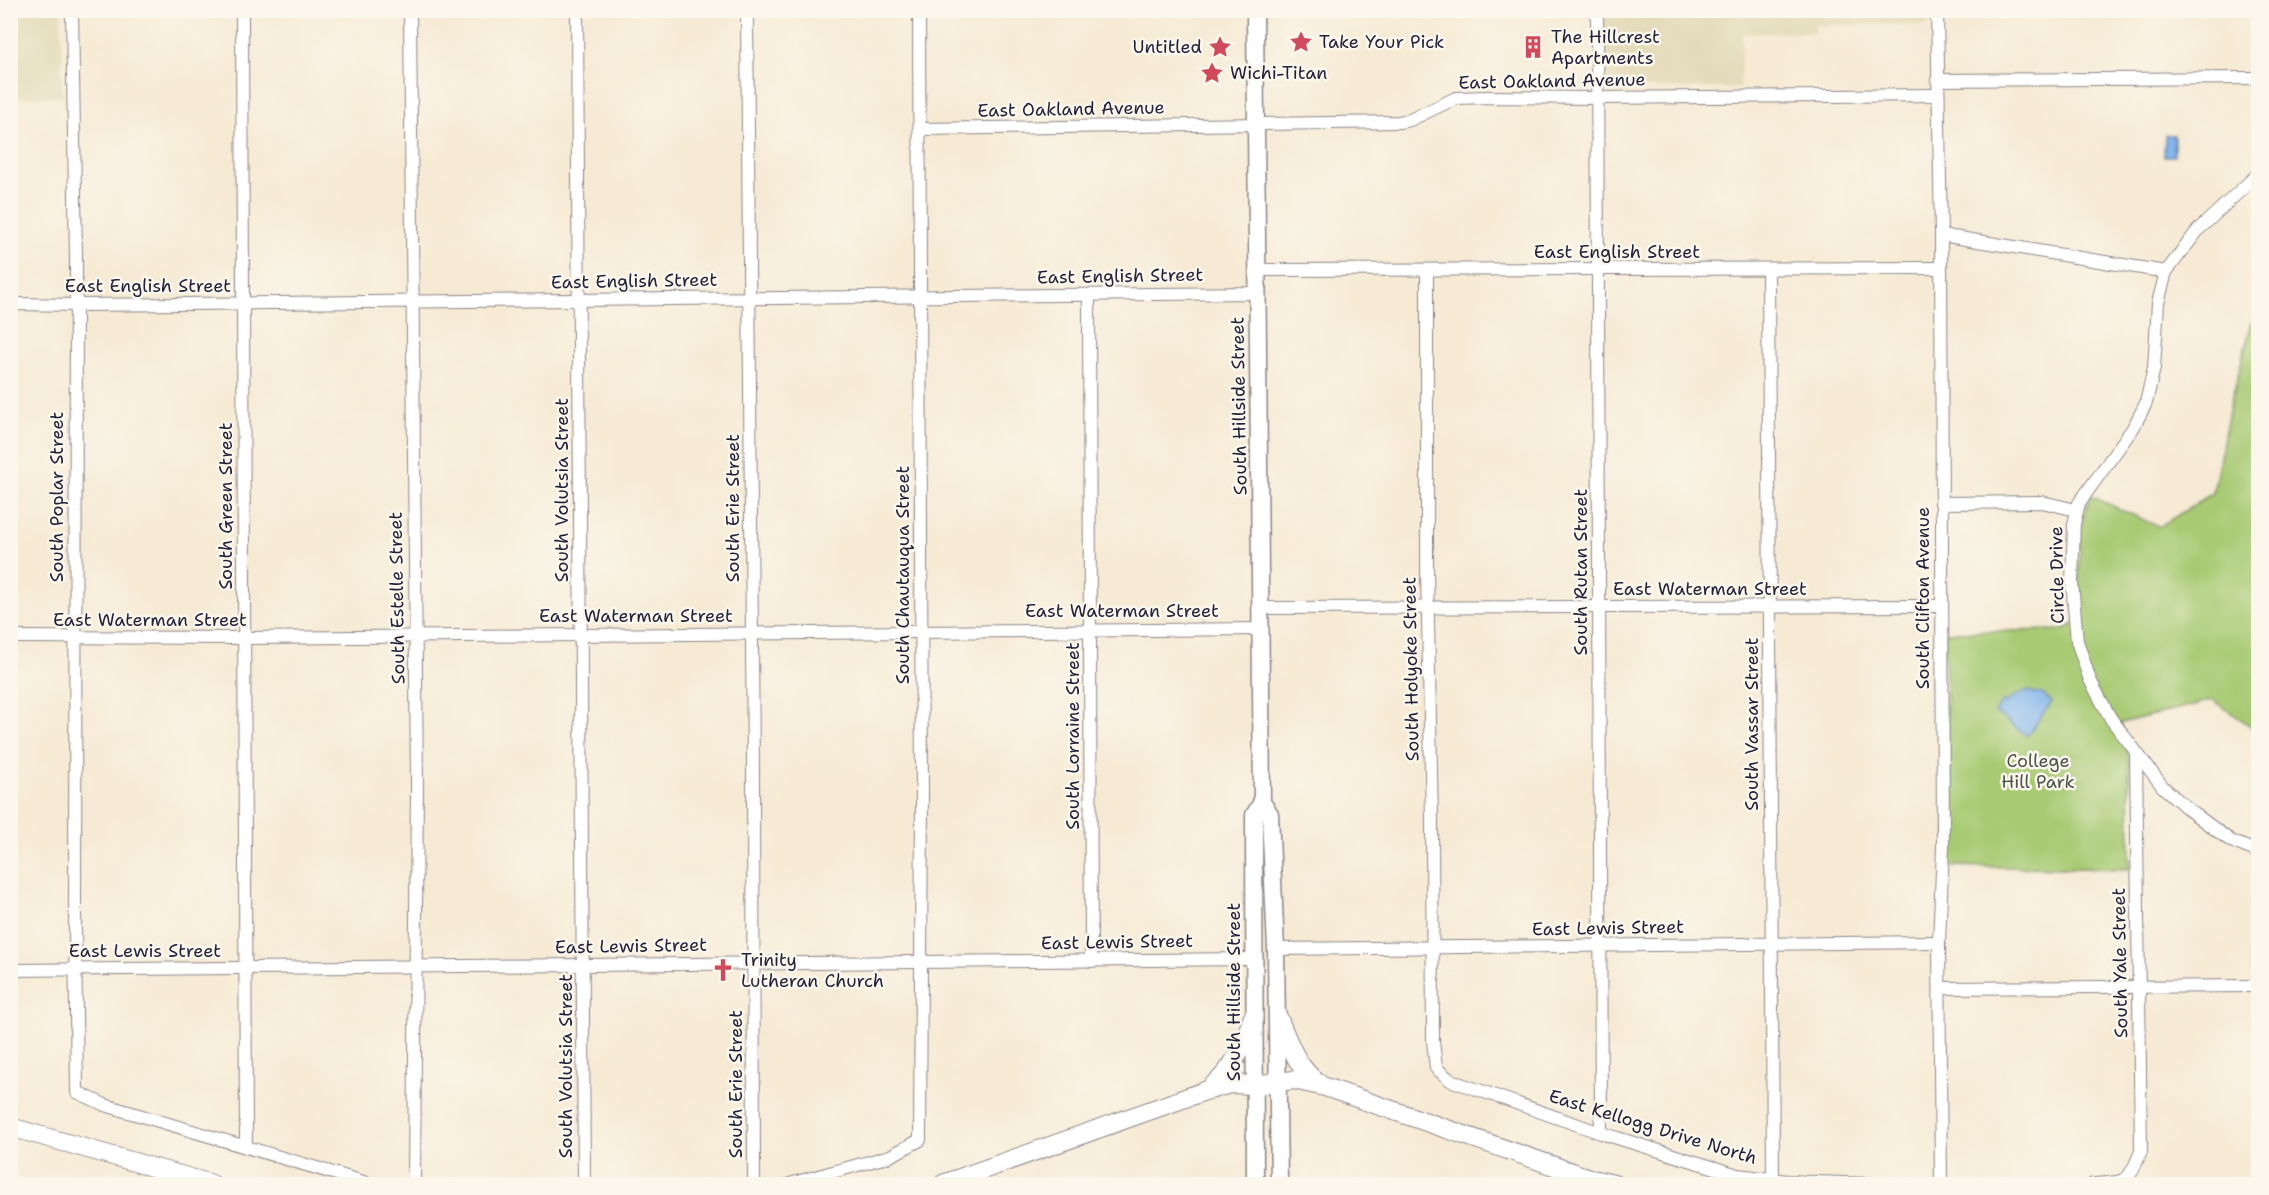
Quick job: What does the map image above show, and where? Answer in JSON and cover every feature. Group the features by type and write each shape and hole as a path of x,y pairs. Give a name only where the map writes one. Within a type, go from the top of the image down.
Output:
{"highway":[{"path":"1205,1091 1224,1077 1235,1061 1253,1017"},
{"path":"1278,1017 1298,1061 1308,1076 1325,1088"},
{"path":"943,1185 1205,1091 1230,1084 1254,1085 1294,1080 1325,1088 1614,1185"},
{"path":"10,1127 212,1185"}],"main road":[{"name":"South Hillside Street","path":"1255,10 1262,802 1269,814 1276,949 1279,1185"},
{"name":"South Hillside Street","path":"1255,1185 1254,815 1262,802"}],"street":[{"name":"South Poplar Street","path":"72,10 76,305 76,1092 105,1105 246,1146"},
{"name":"South Green Street","path":"242,10 246,1146"},
{"name":"South Estelle Street","path":"410,10 415,636 414,1185"},
{"name":"South Volutsia Street","path":"577,10 584,1185"},
{"name":"South Erie Street","path":"747,10 754,1185"},
{"name":"South Chautauqua Street","path":"790,1185 890,1156 920,1140 922,631 919,10"},
{"name":"South Rutan Street","path":"1597,10 1601,1133"},
{"name":"South Clifton Avenue","path":"1937,10 1941,235 1942,847 1939,942 1941,1185"},
{"path":"1937,80 2259,78"},
{"name":"East Oakland Avenue","path":"920,129 1399,122 1410,120 1456,99 1488,97 1598,99 1937,94"},
{"name":"Circle Drive","path":"2259,174 2199,229 2166,272 2158,303 2154,368 2146,403 2133,428 2084,494 2076,510 2072,582 2077,641 2090,680 2111,719 2163,787 2189,810 2231,841 2259,852"},
{"path":"1941,235 2166,272"},
{"name":"East English Street","path":"1257,270 1940,268"},
{"name":"South Vassar Street","path":"1768,269 1773,1179"},
{"name":"South Holyoke Street","path":"1427,270 1428,608 1433,1041 1436,1068"},
{"name":"East English Street","path":"10,304 1257,293"},
{"name":"South Lorraine Street","path":"1089,295 1091,961"},
{"path":"1941,503 2042,502 2076,510"},
{"name":"East Waterman Street","path":"1262,608 1942,606"},
{"name":"East Waterman Street","path":"10,637 244,638 1262,629"},
{"name":"South Yale Street","path":"2093,1185 2121,1182 2132,1174 2141,1151 2136,754"},
{"name":"East Lewis Street","path":"1276,949 1939,942"},
{"name":"East Lewis Street","path":"10,970 1253,958"},
{"path":"1940,988 2259,986"},
{"name":"East Kellogg Drive North","path":"1436,1068 1450,1080 1601,1133 1738,1174 1773,1179 1869,1185"},
{"path":"246,1146 370,1185"}],"shaded area":[{"path":"10,11 61,11 63,97 11,97"},
{"path":"1603,11 1929,11 1928,25 1815,25 1814,33 1742,33 1740,88 1607,88 1603,80"}],"green space":[{"name":"College Hill Park","path":"2252,322 2258,324 2258,731 2213,700 2121,723 2129,759 2130,869 1948,866 1945,632 2064,630 2078,622 2080,532 2083,515 2091,496 2159,527 2213,493 2230,406"}],"water":[{"path":"2165,135 2174,135 2174,156 2164,156"},
{"path":"2028,691 2042,694 2052,702 2027,736 1995,712 2003,701 2007,704 2012,697"}],"place":[{"name":"Take Your Pick","path":"1301,42"},
{"name":"Untitled","path":"1220,47"},
{"name":"The Hillcrest Apartments","path":"1533,47"},
{"name":"Wichi-Titan","path":"1212,73"},
{"name":"Trinity Lutheran Church","path":"723,970"}]}
